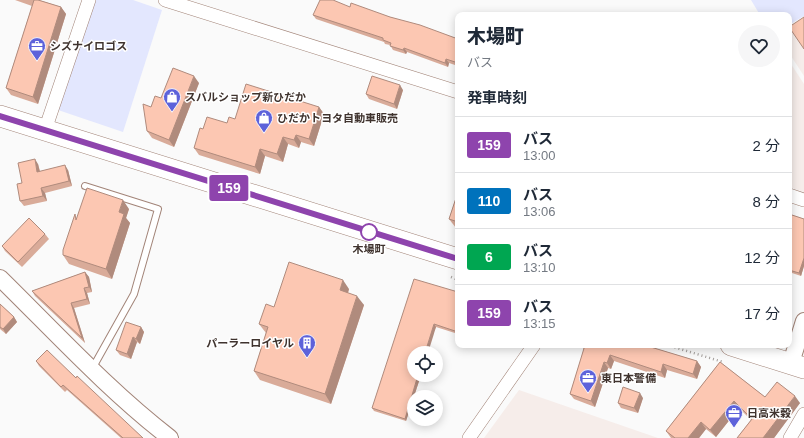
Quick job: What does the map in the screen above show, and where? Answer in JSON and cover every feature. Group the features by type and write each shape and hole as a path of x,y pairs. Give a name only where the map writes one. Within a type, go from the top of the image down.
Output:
{"highway":[{"path":"0,116 455,258"},
{"path":"740,348 797,366"}],"street":[{"path":"45,130 89,0"},
{"path":"165,0 455,91"},
{"path":"792,196 804,200"},
{"path":"0,278 92,369 151,423 170,438"},
{"path":"797,366 804,321"},
{"path":"469,438 532,348"},
{"path":"790,438 804,414"}],"lane":[{"path":"85,186 158,209 134,294 92,369"}],"shaded area":[{"path":"95,0 133,0 162,10 123,132 58,110"},
{"path":"751,0 804,0 804,16 792,23 792,12 758,12"},
{"path":"804,18 804,76 792,58 792,26"},
{"path":"792,66 804,84 804,192 792,188"},
{"path":"519,390 658,438 484,438"}],"building":[{"name":"シズナイロゴス","path":"34,0 61,7 33,97 6,88"},
{"path":"320,0 333,0 350,7 351,3 390,17 420,25 455,38 455,62 446,59 445,63 404,48 403,50 390,46 391,43 383,40 383,38 313,15"},
{"path":"804,17 804,49 792,31 792,25"},
{"name":"スバルショップ新ひだか","path":"173,68 194,76 169,140 147,131 143,104 151,107 155,96 161,98"},
{"path":"372,76 400,85 394,104 366,94"},
{"name":"ひだかトヨタ自動車販売","path":"246,84 319,107 309,139 296,135 294,140 283,137 277,154 260,149 255,167 194,148 200,128 203,129 207,117 227,123 229,117 235,119"},
{"path":"35,159 37,172 65,165 69,181 41,188 43,196 20,201 17,184 22,183 18,163"},
{"path":"87,188 123,200 119,212 124,214 106,269 63,255 63,250 75,214 76,220"},
{"path":"455,201 455,221 449,219"},
{"path":"792,215 804,219 804,258 799,273 792,271"},
{"path":"29,218 45,234 18,262 2,246"},
{"name":"パーラーロイヤル","path":"289,262 343,280 340,290 357,296 325,394 254,371 268,327 259,324 266,304 274,307"},
{"path":"85,272 89,287 84,288 87,299 71,303 82,338 32,291"},
{"path":"414,279 455,291 455,331 434,324 427,346 407,346 407,382 416,382 414,390 407,390 407,412 405,419 372,408"},
{"path":"0,304 14,317 3,329 0,327"},
{"path":"126,322 141,327 136,339 133,337 127,354 116,350"},
{"path":"584,348 654,348 697,361 693,374 663,364 661,372 610,355 607,363 604,362 591,401 570,394"},
{"path":"47,350 143,438 123,438 63,385 61,387 36,361"},
{"path":"720,362 765,397 777,382 795,396 763,438 737,438 752,419 734,401 710,430 701,422 688,438 675,438 666,431"},
{"path":"623,387 640,393 634,408 618,403"}],"bus line":[{"name":"159","path":"0,116 455,258"}],"place":[{"name":"シズナイロゴス","path":"37,61"},
{"name":"スバルショップ新ひだか","path":"172,112"},
{"name":"ひだかトヨタ自動車販売","path":"264,133"},
{"name":"木場町","path":"369,232"},
{"name":"パーラーロイヤル","path":"307,358"},
{"name":"東日本警備","path":"588,393"},
{"name":"日高米穀","path":"734,428"}]}
